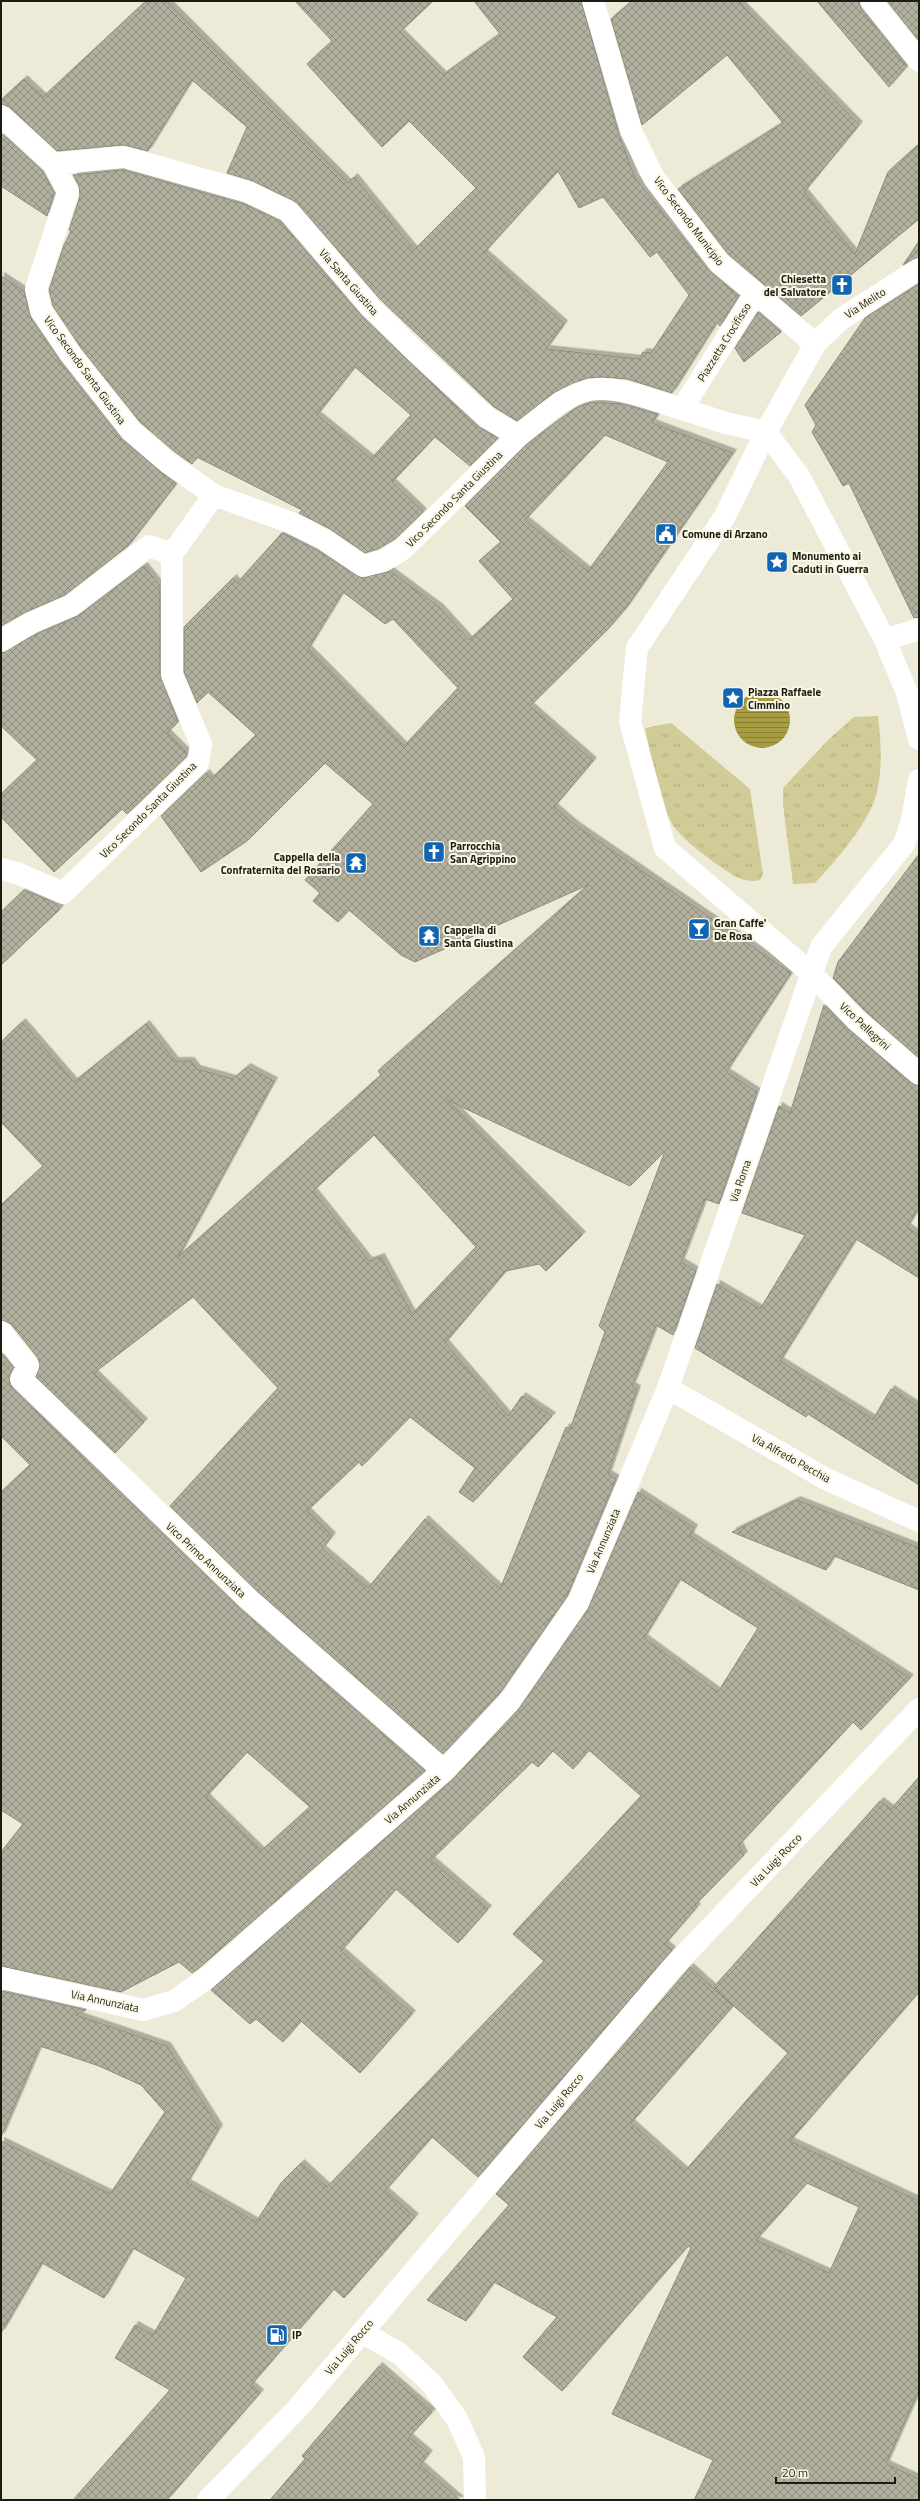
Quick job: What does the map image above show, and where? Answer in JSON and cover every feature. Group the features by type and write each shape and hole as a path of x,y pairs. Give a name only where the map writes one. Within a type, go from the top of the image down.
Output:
{"street":[{"name":"Vico Secondo Municipio","path":"593,1 631,131 654,178 719,263 755,293"},
{"path":"871,1 919,61"},
{"path":"1,116 53,164"},
{"name":"Via Santa Giustina","path":"53,164 124,156 248,192 288,211 371,308 486,417 518,436"},
{"name":"Vico Secondo Santa Giustina","path":"53,164 68,192 36,289 42,310 71,355 131,431 167,462 214,495 289,522 323,539 363,566 382,561 403,549 518,436"},
{"name":"Via Melito","path":"815,344 841,319 919,269"},
{"name":"Piazzetta Crocifisso","path":"682,409 755,293 815,344"},
{"path":"815,344 766,432 725,516 637,648 630,721 665,848 813,975 821,947 904,844 912,820 919,780"},
{"path":"518,436 565,400 589,390 612,390 682,409 726,423 766,432 799,476 885,640 907,693 919,739"},
{"path":"1,641 31,623 71,606 149,546 172,554 214,495"},
{"name":"Vico Secondo Santa Giustina","path":"1,869 17,873 64,893 198,763 201,744 172,675 172,554"},
{"path":"885,640 919,629"},
{"name":"Vico Pellegrini","path":"813,975 856,1020 919,1074"},
{"name":"Via Roma","path":"668,1388 813,975"},
{"name":"Vico Primo Annunziata","path":"1,1332 28,1366 21,1379 26,1384 249,1600 444,1771"},
{"name":"Via Alfredo Pecchia","path":"668,1388 826,1479 919,1520"},
{"name":"Via Annunziata","path":"1,1978 143,2010 174,2001 207,1978 444,1771 509,1702 578,1602 668,1388"},
{"name":"Via Luigi Rocco","path":"208,2500 297,2409 672,1968 919,1709"},
{"path":"362,2332 400,2354 411,2364 432,2384 457,2419 474,2456 475,2500"}],"green space":[{"path":"878,716 881,746 880,775 876,795 866,818 859,830 832,865 815,883 793,884 783,804 783,788 829,739 854,717"},
{"path":"671,723 750,789 763,874 760,880 748,881 728,872 693,846 680,834 671,822 658,788 645,728"}],"shaded area":[{"path":"762,692 773,694 782,700 788,709 790,720 788,731 782,740 773,746 762,748 751,746 742,740 736,731 734,720 736,709 742,700 751,694"}],"building":[{"path":"146,1 166,1 348,183 354,177 414,250 476,188 409,121 382,147 307,64 332,41 295,1 433,1 400,32 443,75 500,34 474,1 581,1 619,135 635,178 709,271 739,296 720,326 717,322 672,393 627,379 602,377 587,378 555,392 517,421 494,407 380,299 297,203 253,181 227,173 247,127 192,80 148,151 123,145 57,151 9,107 1,104 1,100 24,79 43,97","holes":["558,171 579,208 603,197 650,257 657,252 689,295 651,353 643,352 639,359 546,349 564,324 484,253"]},
{"path":"632,1 738,1 859,125 804,192 855,254 888,172 919,144 919,219 801,316 728,254 678,189 783,123 727,55 642,125 611,19"},
{"path":"817,1 859,1 861,9 907,66 889,87"},
{"path":"887,1 919,1 919,41"},
{"path":"1,133 43,172 54,193 47,216 1,186"},
{"path":"123,170 244,204 280,221 362,317 477,426 498,438 470,466 435,437 392,482 423,512 395,539 378,549 365,553 330,529 299,513 302,510 197,457 192,464 175,452 140,422 81,348 53,306 49,290 64,245 71,231 69,230 80,196 79,186 73,175","holes":["355,367 411,415 371,459 317,415"]},
{"path":"919,241 919,257 903,265"},
{"path":"1,276 24,291 31,318 61,363 121,439 176,484 128,546 65,595 26,612 1,626"},
{"path":"919,284 919,617 914,618 849,483 843,486 812,432 816,425 805,405 865,318"},
{"path":"758,312 781,332 744,362 735,348"},
{"path":"592,402 622,404 658,414 652,423 733,453 626,608 608,629 530,706 593,761 554,807 575,825 791,973 726,1072 757,1092 719,1204 705,1199 681,1262 696,1271 673,1335 656,1325 632,1386 637,1389 608,1474 616,1479 567,1596 499,1694 443,1754 257,1591 170,1506 278,1388 193,1297 94,1373 144,1422 115,1453 36,1377 40,1365 38,1358 11,1324 1,1320 1,1205 43,1166 1,1122 1,1042 22,1022 74,1082 146,1024 175,1061 191,1061 197,1069 233,1079 247,1067 274,1081 178,1257 381,1075 378,1071 588,885 415,962 401,955 349,910 338,922 313,901 320,893 305,880 373,804 325,763 247,841 201,872 161,816 206,773 211,779 256,735 208,692 197,703 184,672 184,627 233,578 237,583 282,533 317,550 361,578 390,571 440,608 469,640 513,599 479,561 501,542 465,506 526,445 576,408","holes":["605,435 668,462 588,571 525,520","343,592 385,624 393,619 458,688 404,746 308,649","447,1100 630,1186 665,1151 599,1326 605,1332 570,1429 566,1427 500,1589 425,1519 368,1588 322,1549 332,1536 307,1511 359,1462 362,1466 410,1417 475,1468 459,1492 473,1502 552,1416 522,1396 508,1416 445,1343 506,1271 539,1264 546,1271 582,1235","374,1135 476,1247 412,1314 381,1257 369,1261 313,1191"]},
{"path":"144,566 160,586 160,675 178,722 167,733 187,753 186,757 127,814 122,809 54,872 1,817 1,794 37,760 1,726 1,653 37,634 78,616"},
{"path":"919,854 919,1058 865,1011 833,978 838,962"},
{"path":"24,890 53,902 60,909 1,965 1,912"},
{"path":"824,1005 848,1029 911,1083 919,1086 919,1208 907,1227 919,1235 919,1278 856,1239 780,1361 873,1419 891,1389 919,1407 919,1485 808,1414 806,1417 695,1348 717,1284 760,1309 805,1235 742,1213 779,1106 790,1113"},
{"path":"1,1352 13,1367 9,1380 12,1388 240,1609 425,1771 192,1973 179,1962 121,1992 1,1966 1,1852 23,1824 1,1810 1,1492 30,1465 1,1436","holes":["247,1752 310,1807 261,1851 206,1797"]},
{"path":"638,1492 694,1528 690,1536 910,1678 861,1730 853,1722 739,1845 744,1855 695,1905 697,1907 665,1944 672,1950 478,2177 432,2137 385,2191 415,2217 344,2298 334,2289 251,2385 260,2393 167,2500 73,2500 170,2390 115,2358 135,2325 153,2335 186,2278 133,2248 104,2298 42,2263 1,2333 1,2141 110,2194 165,2112 141,2085 99,2066 40,2046 1,2137 1,1991 86,2010 76,2015 167,2046 219,2128 187,2183 256,2222 281,2183 301,2163 327,2187 544,1961 513,1934 641,1796 589,1750 573,1769 553,1751 538,1767 532,1762 431,1860 488,1909 458,1943 396,1889 341,1951 412,2014 360,2073 301,2021 283,2042 256,2019 250,2024 211,1990 452,1780 518,1710 588,1609","holes":["680,1579 758,1628 718,1692 644,1638"]},
{"path":"797,1500 919,1548 919,1590 834,1556 826,1570 732,1532"},
{"path":"919,1777 919,1992 790,2141 919,2201 919,2390 886,2464 919,2479 919,2500 694,2500 713,2460 612,2414 691,2248 688,2246 562,2391 523,2357 557,2317 494,2282 466,2321 427,2300 509,2205 496,2194 690,1967 713,1988 880,1801 891,1809","holes":["716,1991 788,2053 685,2171 631,2123 733,2006","807,2183 859,2207 829,2273 756,2240"]},
{"path":"379,2366 432,2412 409,2437 429,2454 420,2465 460,2500 270,2500 305,2459 302,2456"}],"place":[{"name":"Chiesetta del Salvatore","path":"842,285"},
{"name":"Comune di Arzano","path":"666,534"},
{"name":"Monumento ai Caduti in Guerra","path":"777,562"},
{"name":"Piazza Raffaele Cimmino","path":"733,698"},
{"name":"Parrocchia San Agrippino","path":"434,852"},
{"name":"Cappella della Confraternita del Rosario","path":"356,863"},
{"name":"Gran Caffe' De Rosa","path":"699,929"},
{"name":"Cappella di Santa Giustina","path":"429,936"},
{"name":"IP","path":"277,2335"}]}
